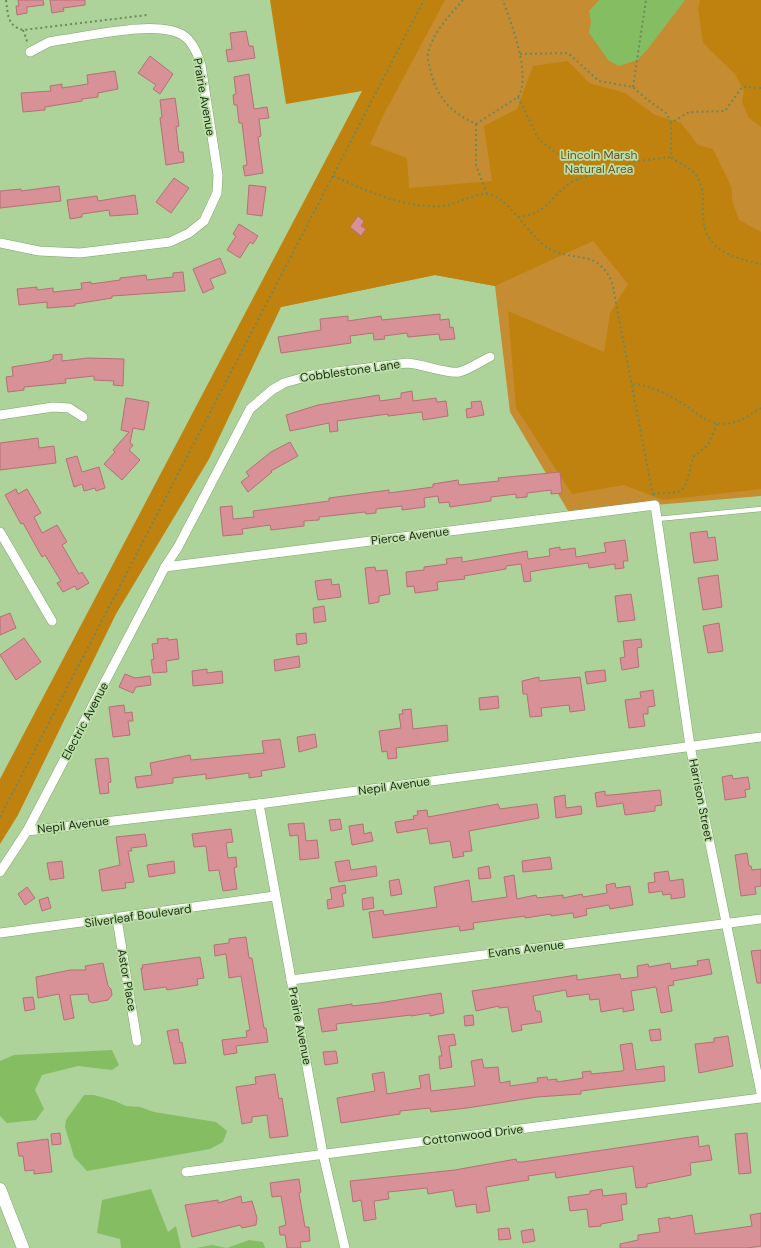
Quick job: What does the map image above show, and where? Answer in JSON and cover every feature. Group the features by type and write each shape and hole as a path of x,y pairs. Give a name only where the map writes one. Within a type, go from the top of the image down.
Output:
{"street":[{"name":"Prairie Avenue","path":"0,243 45,252 96,252 170,242 189,233 204,221 217,193 218,175 201,65 195,51 184,36 163,28 153,28 49,42 30,52"},
{"name":"Cobblestone Lane","path":"165,567 178,547 250,409 272,390 299,377 397,364 424,364 451,372 460,372 490,357"},
{"path":"0,415 53,407 68,408 83,417"},
{"name":"Pierce Avenue","path":"165,567 655,505"},
{"name":"Harrison Street","path":"655,505 690,746 761,1093"},
{"path":"0,532 52,621"},
{"name":"Electric Avenue","path":"0,872 27,831 165,567"},
{"name":"Nepil Avenue","path":"27,831 259,804 761,737"},
{"name":"Prairie Avenue","path":"259,804 323,1154 345,1248"},
{"name":"Silverleaf Boulevard","path":"0,933 116,919 275,896"},
{"name":"Astor Place","path":"116,919 137,1041"},
{"name":"Evans Avenue","path":"291,980 761,919"},
{"name":"Cottonwood Drive","path":"186,1172 761,1098"},
{"path":"1,1192 23,1248"}],"lane":[{"path":"657,519 761,509"}],"path":[{"path":"6,0 9,21 13,26 23,30 147,15"},
{"path":"0,817 424,0"},
{"path":"463,0 438,29 427,55 433,83 444,101 458,116 476,124"},
{"path":"476,124 518,97 522,90 520,54 503,0"},
{"path":"633,87 646,0"},
{"path":"23,30 30,52"},
{"path":"520,54 568,53 598,81 633,87 644,97 666,112 671,124 671,157"},
{"path":"671,124 689,112 725,111 742,87 761,88"},
{"path":"518,97 539,140 555,152 593,174"},
{"path":"476,124 476,165 487,194"},
{"path":"517,217 532,216 546,207 572,182 593,174 616,172 632,162 671,157 695,174 704,192 703,217 706,231 716,248 732,257 761,264"},
{"path":"333,176 374,194 402,202 420,205 443,206 487,194 499,199 549,248 590,259 599,264 610,276 612,282 633,384 655,505"},
{"path":"633,384 643,384 653,388 688,408 702,418 717,424 730,424 761,408"},
{"path":"653,494 678,492 684,488 687,482 693,457 708,445 717,424"}],"green space":[{"name":"Lincoln Marsh Natural Area","path":"270,0 445,0 384,114 370,144 407,158 409,188 492,181 484,126 517,109 533,66 568,61 589,83 625,93 655,115 681,123 698,145 713,149 732,188 732,200 739,220 761,232 761,489 663,500 624,485 572,494 516,408 508,311 604,352 610,313 628,284 593,241 495,286 435,275 281,307 209,459 116,614 18,815 0,844 0,779 362,91 286,104"},
{"name":"Lincoln Marsh Natural Area","path":"428,0 761,0 761,496 655,505 571,516 510,412 495,286 435,275 281,307"},
{"path":"700,0 761,0 761,127 749,118 742,102 744,91 735,74 703,43 698,8"}],"shaded area":[{"path":"599,0 685,0 647,50 637,60 619,66 609,61 589,33 591,21 589,11"},
{"path":"112,1050 119,1065 112,1070 78,1066 42,1075 35,1090 44,1109 36,1120 7,1123 0,1116 0,1061 14,1055"},
{"path":"84,1095 94,1095 126,1106 140,1107 154,1112 216,1122 227,1131 223,1142 210,1149 87,1171 74,1157 65,1127 66,1120"},
{"path":"151,1189 168,1232 176,1226 181,1248 121,1248 120,1239 97,1233 102,1200"},
{"path":"249,1240 263,1242 265,1248 227,1248"},
{"path":"212,1245 227,1248 196,1248"}],"building":[{"path":"18,0 43,0 44,5 27,7 27,13 17,15 16,6 19,6"},
{"path":"50,0 85,0 85,5 63,8 64,11 52,13"},
{"path":"246,31 249,46 253,46 255,58 228,62 226,50 232,49 230,33"},
{"path":"150,56 173,74 160,94 153,89 156,85 138,73"},
{"path":"115,71 118,89 98,93 98,97 82,99 82,101 45,107 45,110 23,112 21,93 51,91 50,86 62,84 62,88 88,84 87,75"},
{"path":"249,74 254,109 267,107 269,118 259,119 261,136 258,137 263,173 245,176 243,166 247,165 242,123 239,123 237,105 234,105 233,95 236,94 234,77"},
{"path":"175,98 179,126 176,127 179,152 183,152 184,162 166,165 160,118 162,117 160,100"},
{"path":"174,178 189,188 171,213 156,202"},
{"path":"249,185 266,187 262,216 247,214"},
{"path":"59,186 61,201 0,208 0,191 21,189 21,191"},
{"path":"135,195 138,214 110,216 109,210 82,214 82,217 70,219 67,200 97,196 98,201"},
{"path":"358,216 364,221 361,226 366,229 361,236 350,227"},
{"path":"239,224 258,236 253,244 250,242 240,258 227,250 236,236 233,234"},
{"path":"220,258 226,273 210,279 214,288 203,293 193,269"},
{"path":"183,272 185,291 112,296 112,298 75,304 75,306 47,308 47,302 19,305 17,289 37,287 37,290 53,288 53,292 82,289 81,283 91,282 91,284 120,280 120,278 146,275 147,280 173,277 173,273"},
{"path":"440,314 440,320 449,319 450,328 453,327 455,339 440,340 439,334 408,337 407,333 384,336 385,339 374,340 373,333 350,336 351,343 281,353 278,337 321,330 320,319 348,316 348,321 381,316 382,320"},
{"path":"62,354 62,361 88,358 124,359 123,386 113,385 114,381 94,380 94,376 65,379 66,383 24,387 24,390 8,392 6,377 13,376 12,367 50,361 53,359 53,355"},
{"path":"412,391 413,401 436,398 437,402 446,401 448,416 423,420 422,412 388,416 388,414 337,421 338,431 330,432 329,423 290,431 286,415 318,405 379,395 380,401 401,398 401,393"},
{"path":"126,398 149,402 144,430 133,428 130,443 133,445 129,450 140,460 122,480 104,464 115,452 113,450 129,432 121,430"},
{"path":"481,401 484,415 467,418 466,409 472,408 471,402"},
{"path":"38,438 39,448 54,446 56,463 0,470 0,443"},
{"path":"290,442 298,456 271,471 272,472 248,492 241,482 249,476 246,472 271,452"},
{"path":"77,456 82,472 99,467 105,488 96,491 95,488 84,491 82,484 74,487 66,459"},
{"path":"560,472 562,493 551,494 551,490 527,493 527,497 516,498 516,494 491,497 491,501 450,507 449,502 439,503 438,496 424,498 425,507 402,510 402,506 376,509 376,513 366,514 365,512 319,517 319,520 304,521 304,526 271,530 270,525 242,529 243,534 223,536 220,507 232,506 233,519 254,517 253,511 329,501 329,498 389,490 389,493 433,487 433,484 458,480 459,485 499,481 498,478"},
{"path":"16,489 18,494 27,489 41,513 34,517 42,533 57,525 67,542 62,545 79,574 82,572 89,583 77,590 75,586 63,592 57,583 61,581 45,555 42,557 5,495"},
{"path":"707,531 708,538 715,537 718,560 694,563 690,533"},
{"path":"625,540 628,561 623,561 624,568 615,569 615,564 589,568 588,563 530,572 531,581 524,582 521,564 506,566 506,569 464,576 465,579 437,582 438,590 415,593 414,586 407,587 406,572 424,570 424,567 447,564 446,559 462,557 462,562 527,551 528,559 550,556 549,549 560,547 560,550 575,548 576,557 606,552 604,543"},
{"path":"375,567 376,571 387,570 390,594 379,596 379,602 369,604 365,568"},
{"path":"718,575 722,607 703,610 698,578"},
{"path":"331,579 332,585 339,584 341,597 318,600 315,581"},
{"path":"631,594 635,620 618,622 615,596"},
{"path":"324,606 326,621 314,623 313,608"},
{"path":"10,613 16,628 0,635 0,617"},
{"path":"719,623 723,651 708,653 703,626"},
{"path":"306,633 307,643 297,645 296,634"},
{"path":"24,638 41,662 16,680 0,655"},
{"path":"168,638 168,640 177,639 179,659 166,661 167,672 153,673 151,660 154,659 152,644 158,643 157,639"},
{"path":"641,639 642,647 637,648 639,667 622,670 620,658 625,657 623,641"},
{"path":"299,656 300,667 275,671 274,660"},
{"path":"207,669 207,673 222,671 223,683 193,686 192,671"},
{"path":"605,670 606,681 587,684 585,672"},
{"path":"125,674 135,678 150,676 151,685 136,687 133,693 119,687"},
{"path":"539,677 539,681 580,677 585,710 570,712 569,705 541,708 542,716 530,717 527,694 523,694 522,681"},
{"path":"653,690 655,706 648,707 648,714 643,714 645,726 629,728 625,700 641,698 640,692"},
{"path":"498,696 499,708 480,710 479,698"},
{"path":"124,705 125,713 132,712 133,721 128,721 130,735 113,737 109,707"},
{"path":"411,709 413,729 447,725 448,741 396,748 397,758 388,759 387,751 382,752 379,731 401,728 399,714 403,714 402,710"},
{"path":"315,734 317,747 299,752 297,737"},
{"path":"280,739 285,767 261,771 262,776 249,778 249,773 206,779 206,774 173,778 173,783 137,788 135,777 152,775 150,763 190,755 191,760 264,753 262,741"},
{"path":"108,758 111,782 108,783 109,793 100,794 95,759"},
{"path":"732,775 733,779 748,777 750,789 745,790 746,797 725,800 722,777"},
{"path":"660,790 662,805 655,806 655,811 625,815 623,803 597,807 595,793 605,791 605,795 611,795"},
{"path":"565,795 566,808 581,806 582,814 556,818 554,797"},
{"path":"498,804 500,809 537,804 539,818 469,831 472,851 463,852 464,856 453,858 450,841 430,844 427,828 397,833 395,822 414,819 413,816 418,815 417,811 427,810 428,817"},
{"path":"340,819 342,829 331,831 329,820"},
{"path":"304,823 306,841 317,840 319,858 300,860 298,835 290,836 288,824"},
{"path":"363,824 364,834 371,832 373,841 352,845 349,826"},
{"path":"231,829 233,842 226,843 228,858 236,857 237,867 234,868 237,889 223,891 219,870 209,871 206,846 194,847 192,834"},
{"path":"145,834 147,846 131,848 132,851 128,851 134,882 125,883 126,888 102,891 99,870 120,865 116,837"},
{"path":"747,853 749,866 751,866 752,870 761,869 761,886 755,887 756,894 741,896 735,855"},
{"path":"550,857 552,869 523,872 522,861"},
{"path":"349,860 351,870 376,866 377,876 339,882 335,862"},
{"path":"62,861 64,878 50,880 47,863"},
{"path":"174,861 175,873 149,877 147,865"},
{"path":"489,866 491,878 479,879 478,868"},
{"path":"668,871 670,881 683,879 685,897 671,899 671,894 663,895 662,891 649,893 648,883 655,882 654,873"},
{"path":"514,875 517,899 536,895 537,898 563,895 563,898 582,894 583,897 607,893 606,885 615,883 616,888 630,886 633,905 610,909 609,905 586,909 587,915 574,918 573,913 551,916 551,914 525,918 525,916 473,923 474,929 460,931 459,926 373,938 369,912 383,910 384,915 437,907 434,887 469,880 472,902 507,897 504,877"},
{"path":"399,879 402,894 391,896 389,881"},
{"path":"345,885 346,893 342,894 344,906 328,909 327,900 332,899 330,888"},
{"path":"27,887 35,898 25,905 18,894"},
{"path":"48,897 51,908 42,911 39,900"},
{"path":"373,897 374,908 363,910 362,899"},
{"path":"246,937 249,958 252,958 264,1028 266,1028 268,1042 236,1046 237,1053 224,1055 222,1040 247,1037 246,1031 250,1030 241,976 229,978 226,954 215,956 214,945 229,943 229,939"},
{"path":"761,950 761,983 757,983 751,951"},
{"path":"200,957 204,978 197,979 198,985 167,990 166,987 144,990 141,968 143,968 142,965"},
{"path":"709,959 712,974 673,981 674,985 668,986 672,1011 661,1013 656,987 631,991 634,1010 623,1012 623,1008 601,1012 599,999 590,1000 589,994 567,997 566,990 533,996 536,1011 540,1011 542,1022 521,1025 522,1030 512,1032 508,1007 499,1008 499,1006 476,1011 472,991 577,975 577,980 620,974 621,979 638,977 637,966 648,964 649,967 670,963 671,969 698,965 697,961"},
{"path":"103,963 108,986 111,989 112,995 108,1000 92,1003 89,1001 88,994 70,995 74,1018 64,1020 59,994 38,998 36,977 70,970 86,970 85,966"},
{"path":"441,993 444,1013 430,1016 430,1013 336,1024 337,1030 322,1032 318,1009 352,1004 352,1006 379,1003"},
{"path":"33,997 35,1009 25,1011 23,998"},
{"path":"473,1015 474,1025 465,1026 464,1016"},
{"path":"178,1029 180,1043 182,1042 186,1063 174,1064 167,1031"},
{"path":"660,1029 661,1040 651,1041 649,1030"},
{"path":"454,1034 456,1045 449,1046 452,1067 440,1069 439,1056 442,1056 438,1036"},
{"path":"728,1036 733,1066 699,1073 695,1044 714,1042 714,1038"},
{"path":"632,1043 636,1070 664,1066 665,1081 581,1091 581,1094 537,1097 467,1108 431,1112 430,1108 400,1111 400,1114 341,1123 337,1098 375,1091 372,1074 384,1072 387,1094 421,1088 419,1076 429,1074 431,1091 475,1086 471,1061 482,1059 484,1068 498,1067 500,1083 510,1081 510,1086 538,1082 537,1078 547,1077 548,1080 557,1079 557,1082 583,1078 582,1072 591,1071 591,1074 624,1070 620,1045"},
{"path":"336,1051 338,1063 325,1065 323,1052"},
{"path":"275,1074 279,1099 282,1098 288,1136 270,1138 267,1115 252,1117 252,1122 242,1124 236,1087 256,1084 255,1077"},
{"path":"60,1133 61,1144 52,1145 51,1134"},
{"path":"747,1133 751,1173 739,1174 735,1134"},
{"path":"698,1136 699,1147 709,1145 712,1160 690,1163 691,1175 647,1184 647,1187 636,1188 633,1166 556,1178 555,1172 528,1176 529,1180 486,1187 490,1211 477,1213 476,1204 456,1207 453,1190 428,1194 427,1188 388,1192 389,1199 374,1201 376,1219 364,1221 361,1200 353,1202 350,1181 455,1170 516,1159 517,1162 522,1162"},
{"path":"48,1139 52,1172 34,1174 34,1170 25,1171 23,1156 19,1156 17,1143"},
{"path":"299,1179 301,1192 299,1193 305,1227 309,1227 310,1241 300,1242 301,1248 287,1248 285,1235 280,1235 279,1227 286,1225 281,1196 272,1197 270,1183"},
{"path":"602,1189 603,1196 626,1193 627,1204 621,1205 623,1220 601,1224 601,1226 589,1227 587,1209 570,1211 568,1197 590,1194 590,1191"},
{"path":"241,1196 242,1203 252,1201 257,1218 256,1225 242,1228 240,1225 192,1237 185,1205 218,1200 218,1203"},
{"path":"761,1213 761,1246 747,1248 620,1248 620,1244 638,1240 638,1235 660,1232 658,1219 670,1217 670,1219 692,1215 695,1234 752,1226 750,1215"},
{"path":"509,1228 511,1239 499,1240 498,1229"},
{"path":"533,1229 535,1241 523,1243 521,1231"}]}
